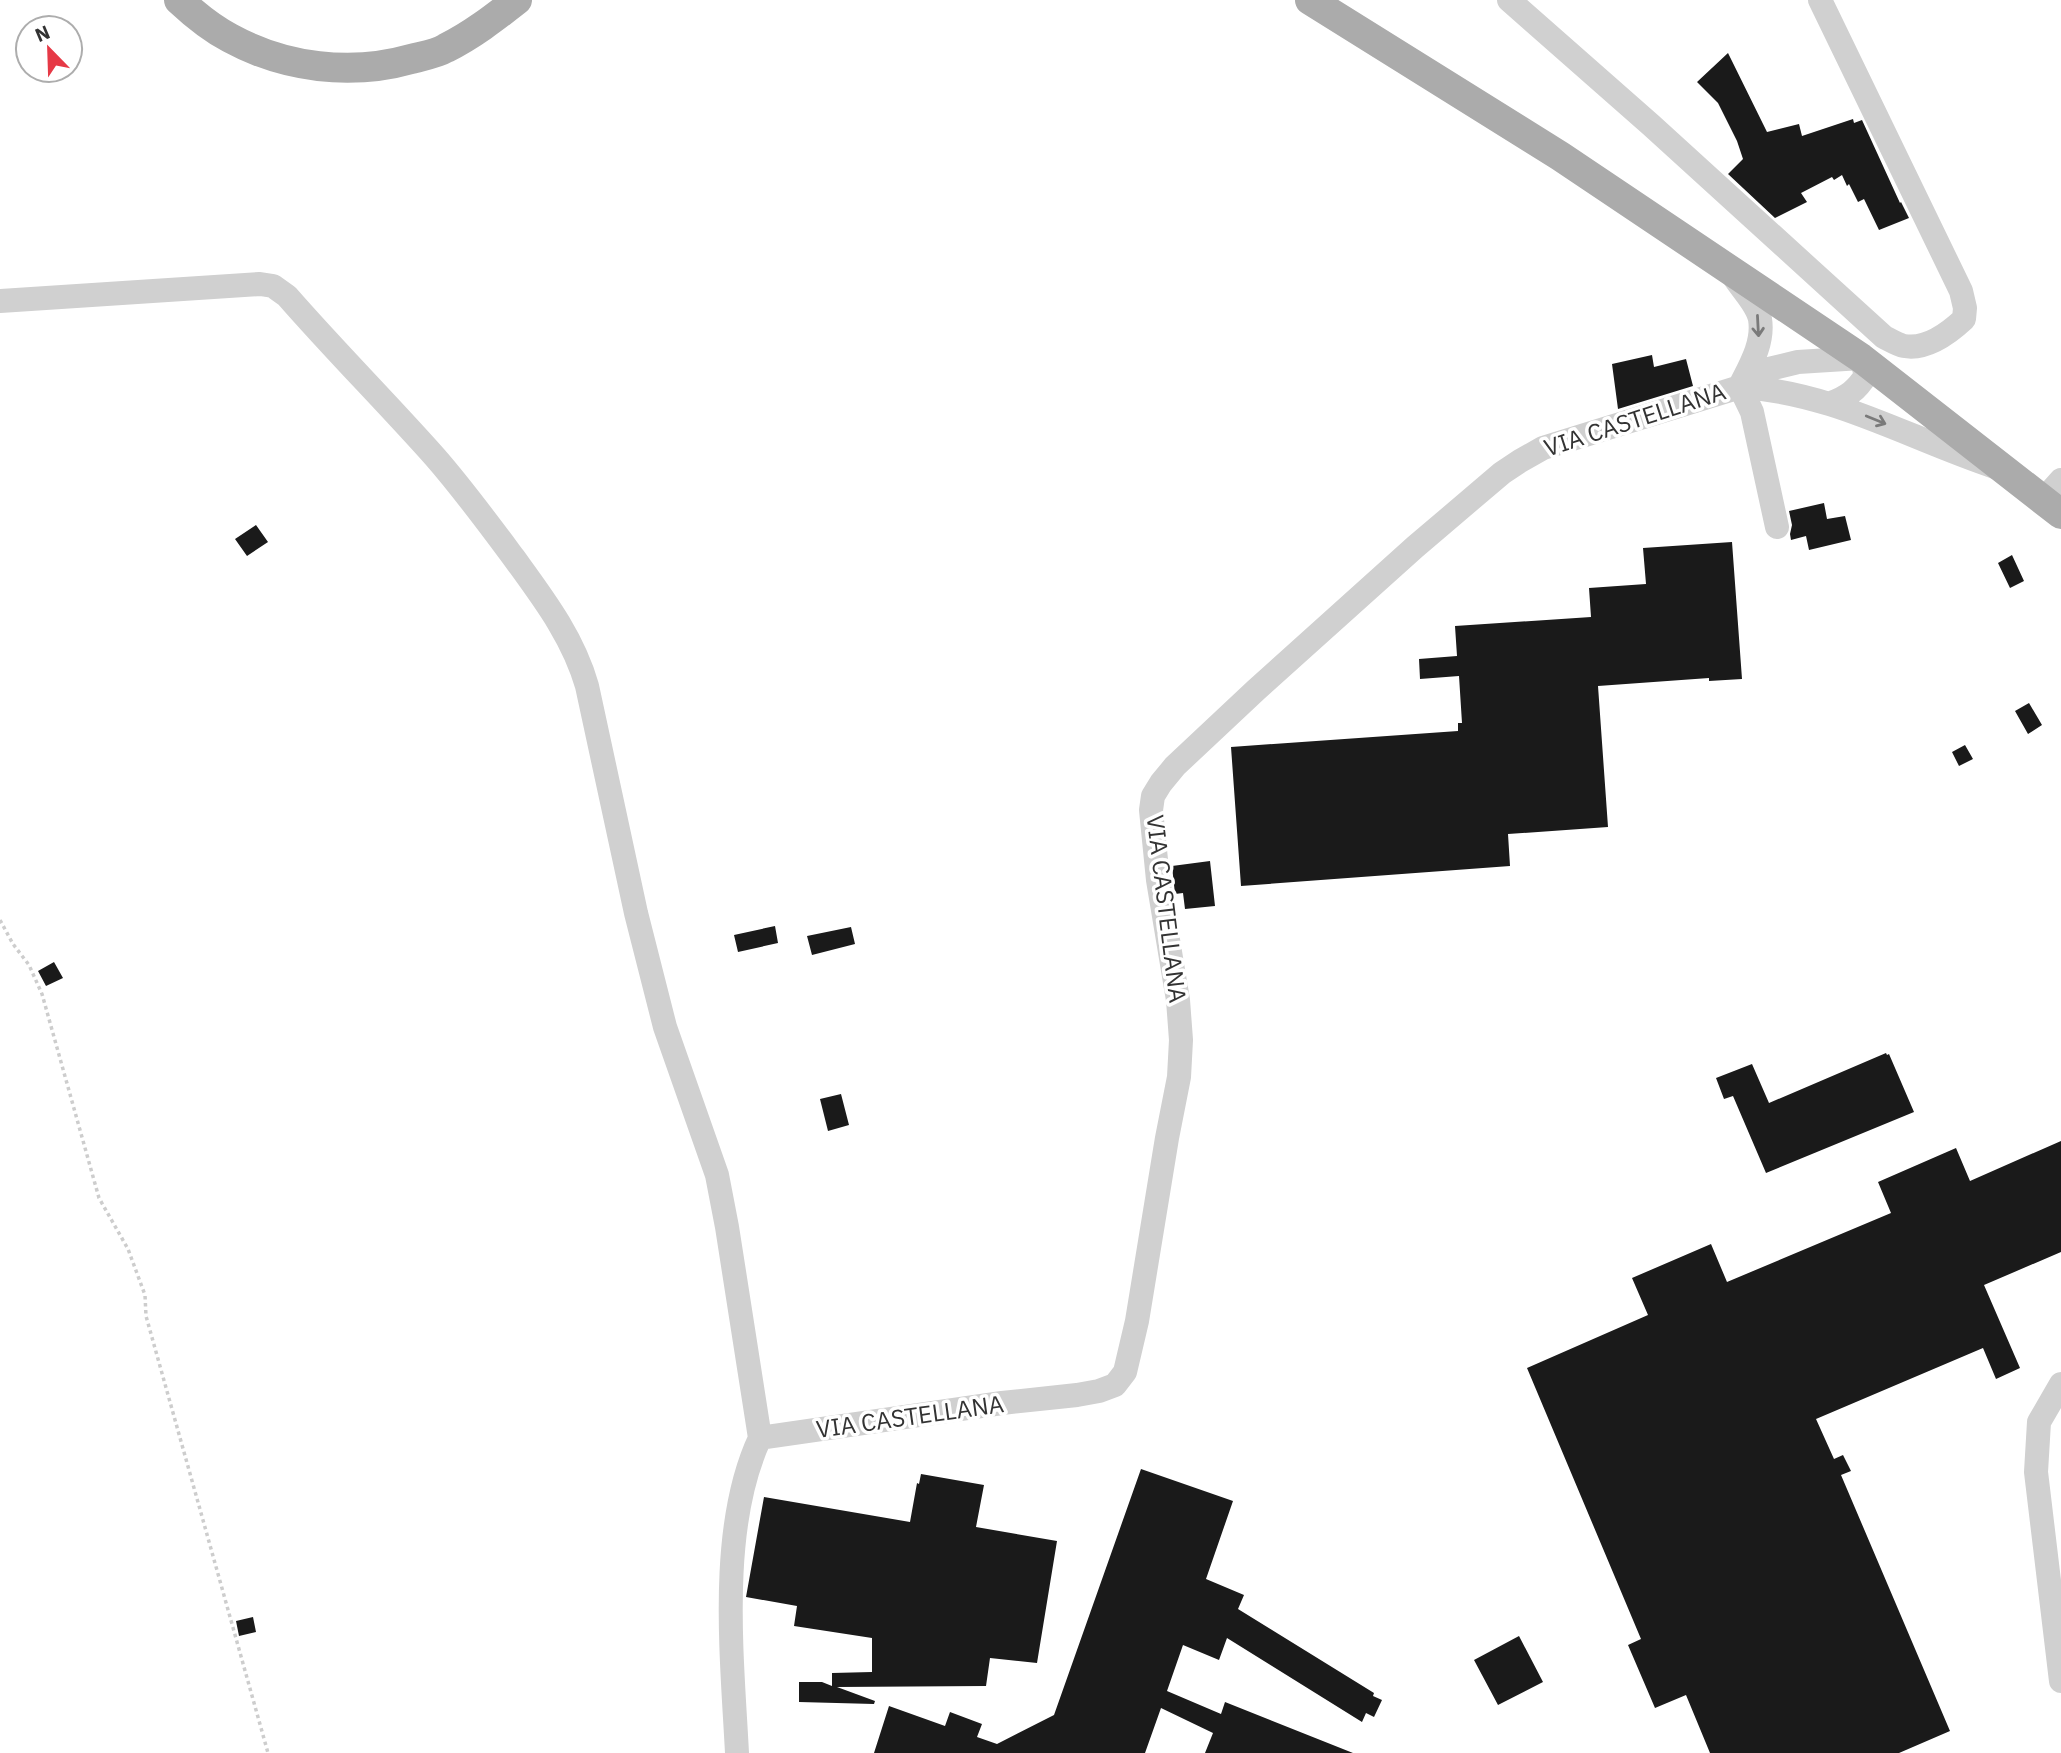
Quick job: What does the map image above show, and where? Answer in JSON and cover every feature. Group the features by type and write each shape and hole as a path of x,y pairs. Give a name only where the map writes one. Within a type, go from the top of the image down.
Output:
{"main road":[{"path":"178,0 229,38 263,53 299,64 338,69 388,66 444,50 487,24 517,0"},
{"path":"1319,3 1560,156 1861,358 2008,471 2055,498"}],"street":[{"path":"1509,0 1884,337 1904,346 1924,345 1950,332 1964,319 1965,308 1961,292 1819,0"},
{"name":"VIA CASTELLANA","path":"1730,270 1760,319 1756,354 1740,387"},
{"path":"0,301 260,284 273,286 287,296 473,503 538,591 571,643 580,661 587,686 636,913 664,1027 717,1175 760,1438 744,1483 732,1553 732,1648 737,1753"},
{"path":"1831,403 1846,397 1859,387 1866,375 1861,358"},
{"name":"VIA CASTELLANA","path":"760,1438 1002,1403 1077,1395 1115,1385 1125,1371 1137,1321 1179,1077 1181,1040 1178,1000 1158,880 1151,810 1153,796 1161,783 1175,766 1276,672 1415,547 1502,473 1542,448 1740,387 1769,369 1798,362 1861,358"},
{"path":"1740,387 1752,412 1777,527"},
{"name":"VIA CASTELLANA","path":"1740,387 1765,388 1831,403 1952,452 2008,471"},
{"path":"2061,1384 2039,1422 2036,1472 2061,1681"}],"path":[{"path":"0,920 29,965 41,994 99,1198 128,1250 145,1295 146,1316 268,1753"}],"building":[{"path":"1728,53 1767,132 1799,124 1802,136 1853,119 1854,123 1862,120 1909,218 1879,230 1864,199 1858,202 1842,175 1834,180 1832,177 1801,193 1807,202 1775,218 1728,174 1743,159 1737,141 1718,103 1697,82"},
{"path":"1652,355 1654,367 1686,359 1693,386 1618,409 1612,364"},
{"path":"1824,503 1827,519 1845,516 1851,540 1809,550 1806,536 1791,540 1789,511"},
{"path":"256,525 268,542 247,556 235,539"},
{"path":"1732,542 1742,679 1709,681 1709,678 1598,686 1608,827 1508,834 1510,866 1241,886 1231,747 1458,731 1458,723 1462,723 1459,676 1420,679 1419,659 1457,656 1455,626 1591,617 1589,588 1646,584 1643,548"},
{"path":"2012,555 2024,581 2010,588 1998,563"},
{"path":"2029,703 2042,725 2028,734 2015,711"},
{"path":"1965,745 1973,759 1959,766 1952,752"},
{"path":"1210,861 1215,906 1185,909 1183,893 1175,894 1172,866"},
{"path":"775,926 778,943 738,952 734,935"},
{"path":"851,927 855,944 812,955 807,936"},
{"path":"54,962 63,978 46,986 38,971"},
{"path":"1889,1054 1914,1112 1766,1173 1733,1096 1724,1099 1716,1078 1752,1064 1769,1103"},
{"path":"841,1094 849,1125 828,1131 820,1099"},
{"path":"2061,1141 2061,1252 1984,1285 2020,1368 1996,1379 1983,1348 1816,1419 1834,1459 1843,1455 1851,1471 1841,1475 1950,1731 1899,1753 1710,1753 1686,1695 1655,1708 1628,1645 1641,1639 1527,1368 1648,1315 1632,1278 1711,1244 1727,1282 1891,1213 1878,1182 1956,1148 1970,1181"},
{"path":"1141,1469 1233,1501 1206,1579 1244,1595 1238,1609 1382,1700 1374,1717 1366,1713 1362,1722 1227,1638 1219,1660 1183,1645 1167,1691 1221,1714 1225,1702 1353,1753 1205,1753 1213,1733 1161,1708 1145,1753 874,1753 889,1706 945,1726 950,1712 982,1724 977,1737 997,1744 1054,1715"},
{"path":"921,1474 984,1485 976,1527 1057,1541 1037,1663 990,1658 986,1686 837,1687 875,1701 874,1704 799,1702 799,1682 822,1682 832,1686 832,1673 872,1672 872,1638 794,1626 797,1606 746,1597 764,1497 910,1522"},
{"path":"253,1617 256,1632 239,1636 236,1621"},
{"path":"1519,1636 1543,1682 1498,1705 1474,1660"}]}
